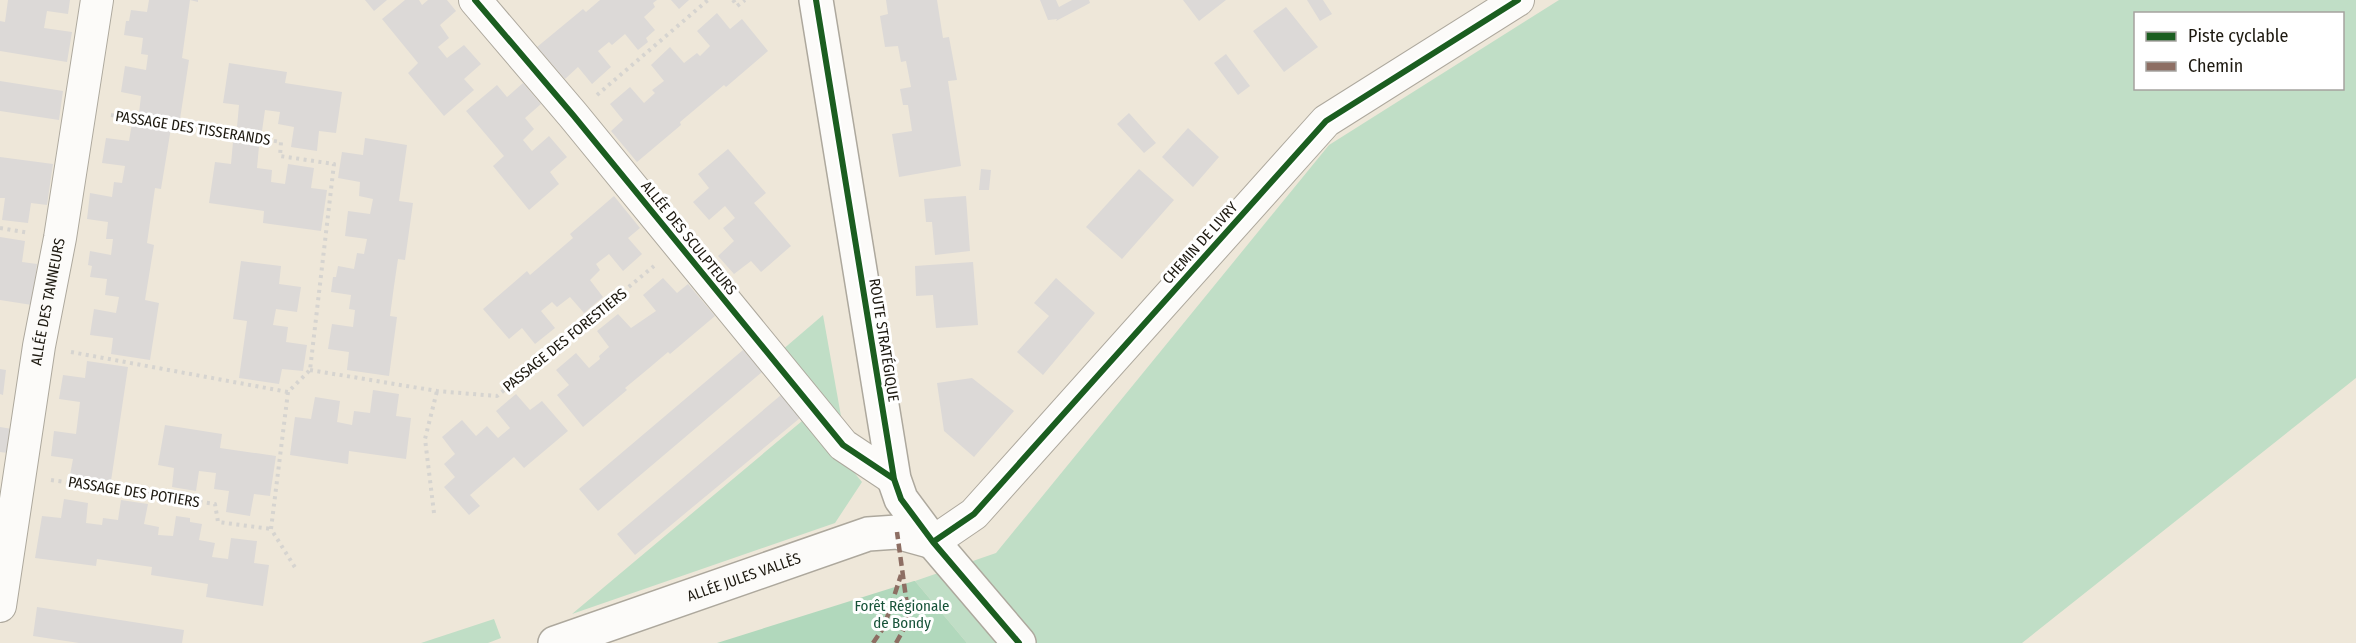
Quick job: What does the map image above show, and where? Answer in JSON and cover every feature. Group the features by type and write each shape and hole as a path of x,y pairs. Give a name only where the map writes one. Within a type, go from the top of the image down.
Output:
{"street":[{"name":"ALLÉE DES TANNEURS","path":"1,594 7,514 19,475 39,346 60,238 97,0"},
{"name":"ALLÉE DES SCULPTEURS","path":"475,0 573,115 843,445 894,479"},
{"name":"ROUTE STRATÉGIQUE","path":"816,0 894,479 901,499 933,542 1019,643"},
{"name":"CHEMIN DE LIVRY","path":"933,542 974,514 1326,121 1518,0"},
{"name":"ALLÉE JULES VALLÈS","path":"555,643 868,534 897,532 933,542"}],"path":[{"path":"573,115 708,0"},
{"path":"733,0 737,6 745,0"},
{"path":"39,346 288,392"},
{"path":"296,569 271,529 288,392 310,370"},
{"path":"434,513 425,439 437,391"}],"green space":[{"path":"1559,0 2356,0 2356,378 2022,643 967,643 915,581 996,553 1329,145"},
{"path":"823,315 844,433 781,351"},
{"path":"808,416 862,482 835,523 572,614"},
{"name":"Forêt Régionale de Bondy","path":"914,581 967,643 717,643"},
{"path":"494,619 501,638 488,643 421,643"}],"building":[{"path":"8,0 70,0 68,14 47,11 44,28 72,32 67,62 0,51 0,21 5,22"},
{"path":"149,0 190,0 182,58 189,60 180,119 139,113 141,96 121,92 125,66 146,70 148,55 141,54 143,38 124,35 126,21 129,21 131,10 147,12"},
{"path":"365,0 387,0 374,11"},
{"path":"405,0 419,0 422,5 428,0 447,0 456,11 440,25 449,38 438,47 447,58 464,45 481,64 464,79 474,90 444,116 408,73 418,63 382,19"},
{"path":"600,0 657,0 653,3 655,7 644,17 655,30 646,38 648,42 638,50 625,34 612,45 609,42 598,51 611,67 592,84 578,67 565,79 537,47 583,9 586,12"},
{"path":"671,0 689,0 679,9"},
{"path":"886,0 937,0 943,38 949,37 957,80 948,81 961,166 899,177 892,134 912,131 908,105 903,105 900,89 911,87 906,61 901,62 898,46 885,47 880,16 888,14"},
{"path":"1040,0 1056,0 1059,7 1072,0 1089,0 1090,3 1056,21 1057,19 1048,20"},
{"path":"1183,0 1226,0 1199,21"},
{"path":"1307,0 1323,0 1332,14 1320,21"},
{"path":"1286,7 1318,47 1284,72 1253,31"},
{"path":"717,13 730,29 742,19 768,51 680,122 681,125 637,162 611,131 623,120 610,104 630,87 644,103 655,93 652,90 664,81 651,65 670,47 684,63 697,53 700,56 710,46 697,31"},
{"path":"1226,54 1250,86 1238,95 1214,63"},
{"path":"229,63 287,72 285,83 342,92 336,133 319,131 317,151 291,147 294,127 278,124 280,112 265,110 262,131 237,127 239,105 223,103"},
{"path":"0,81 63,91 59,120 0,111"},
{"path":"523,83 541,104 525,118 534,129 523,140 532,151 549,136 567,157 550,172 559,184 529,210 493,166 504,156 466,111 497,85 507,97"},
{"path":"1129,113 1156,143 1144,153 1117,124"},
{"path":"132,123 171,128 161,189 155,188 147,243 154,245 145,300 159,303 150,360 111,354 113,338 90,335 94,309 116,313 119,297 105,295 107,279 90,277 92,266 88,265 90,251 111,255 113,239 106,239 108,222 87,219 90,193 112,197 114,182 122,183 125,166 102,163 106,138 129,141"},
{"path":"1188,128 1219,157 1193,187 1162,157"},
{"path":"365,138 407,145 399,201 413,203 405,260 398,259 394,286 390,316 397,317 389,376 347,370 349,352 328,349 332,324 353,327 355,310 349,309 351,295 331,292 333,277 336,277 338,266 354,269 357,253 364,254 367,239 345,236 348,211 370,214 373,199 359,196 360,182 338,178 342,152 363,155"},
{"path":"233,142 259,146 257,168 272,170 271,182 285,184 288,164 314,168 311,188 327,190 321,231 263,223 264,211 209,203 215,162 231,164"},
{"path":"728,149 766,193 754,203 791,246 761,272 751,261 734,274 718,256 734,241 723,228 735,218 725,206 709,220 693,202 709,188 698,174"},
{"path":"0,157 53,164 47,205 31,203 28,223 2,220 5,198 0,198"},
{"path":"981,169 991,170 989,190 979,190"},
{"path":"1139,169 1174,200 1122,259 1086,227"},
{"path":"614,196 640,228 628,238 642,254 623,271 609,254 596,264 600,270 590,280 603,297 584,313 570,297 557,307 552,302 541,311 555,328 535,344 522,328 509,339 483,309 527,271 530,275 573,238 570,234"},
{"path":"966,196 970,251 935,255 932,222 926,222 924,199"},
{"path":"0,237 25,241 22,262 37,264 32,305 0,300"},
{"path":"241,261 281,266 279,284 301,287 297,312 276,309 273,325 288,327 286,342 307,345 303,371 282,369 279,384 239,378 247,321 233,319"},
{"path":"973,262 978,325 936,328 933,295 916,296 915,266"},
{"path":"663,278 677,293 688,284 715,316 625,388 627,390 583,427 557,395 569,385 556,370 576,353 589,368 600,359 599,356 609,347 597,331 618,314 631,328 656,311 643,295"},
{"path":"1056,278 1095,313 1043,375 1017,352 1049,316 1034,303"},
{"path":"743,350 762,372 598,511 579,489"},
{"path":"87,361 128,367 111,481 70,475 73,459 51,456 54,431 76,434 80,402 59,399 63,375 85,378"},
{"path":"0,369 6,370 3,395 0,394"},
{"path":"972,378 1014,411 974,457 944,431 937,383"},
{"path":"373,390 399,394 396,416 411,418 406,459 349,451 348,464 290,455 295,417 311,419 315,397 340,401 337,422 352,425 354,411 370,413"},
{"path":"516,394 530,410 542,401 568,431 524,468 514,457 470,495 480,506 469,515 444,487 455,477 444,464 455,454 442,437 462,420 476,436 487,426 498,438 510,428 496,411"},
{"path":"781,395 800,418 635,555 617,534"},
{"path":"165,425 222,434 220,448 276,456 270,496 254,494 250,516 226,512 229,491 214,489 216,473 199,471 196,491 172,487 174,468 158,465"},
{"path":"0,427 12,429 8,453 0,452"},
{"path":"64,499 88,503 86,523 102,525 103,518 118,520 121,500 148,504 144,524 159,527 158,535 173,536 176,516 190,518 190,522 202,524 199,540 215,543 212,557 228,559 231,538 257,541 254,563 269,565 263,606 206,597 208,584 151,575 152,567 97,559 96,566 35,558 42,516 61,518"},
{"path":"37,607 184,630 182,643 79,643 33,636"}],"marked path":[{"path":"896,643 909,620 897,532"},
{"path":"873,643 884,627 901,575"}],"cycle path":[{"path":"475,0 573,115 843,445 894,479"},
{"path":"816,0 894,479 901,499 933,542 1019,643"},
{"path":"933,542 974,514 1326,121 1518,0"}]}
